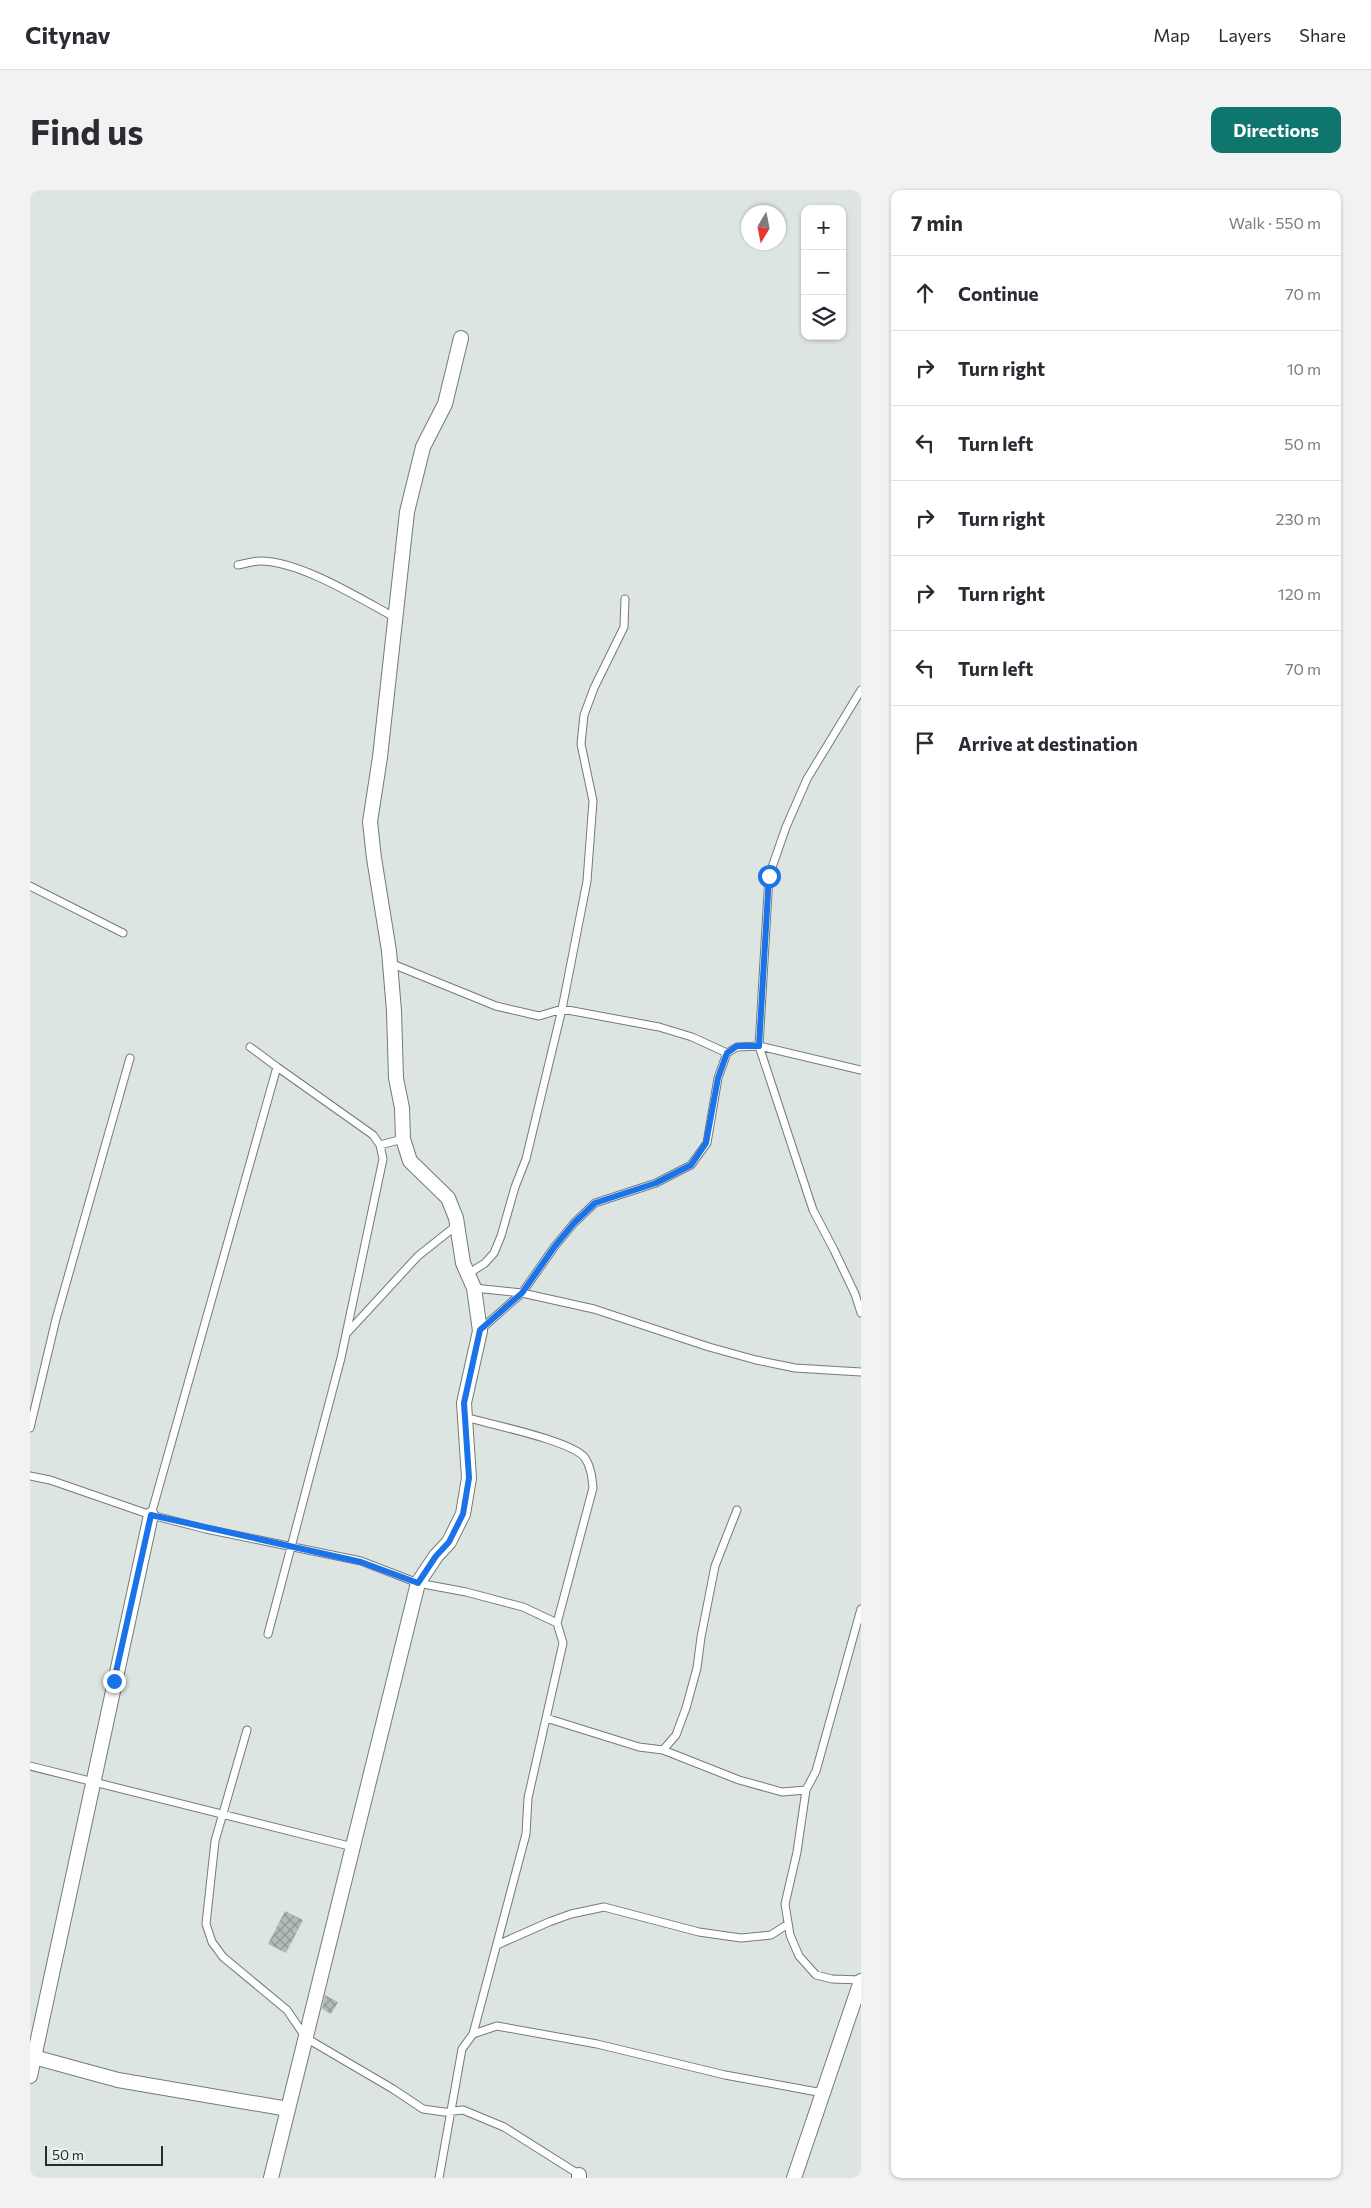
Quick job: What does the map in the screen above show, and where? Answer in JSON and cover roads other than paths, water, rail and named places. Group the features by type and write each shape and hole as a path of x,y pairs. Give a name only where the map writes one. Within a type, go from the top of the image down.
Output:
{"street":[{"path":"272,2178 418,1583 436,1556 449,1542 463,1514 469,1478 464,1403 480,1330 474,1288 463,1263 457,1225 448,1198 410,1161 403,1139 402,1108 396,1078 396,1048 390,962 370,822 380,757 407,512 423,447 446,404 454,376 461,338"},
{"path":"30,2076 32,2056 151,1515"},
{"path":"794,2178 861,1980"},
{"path":"32,2056 118,2080 288,2109"}],"lane":[{"path":"238,565 260,561 288,566 324,580 394,617"},
{"path":"468,1274 485,1263 494,1253 501,1236 515,1187 526,1158 562,1009 588,872 593,801 581,744 584,715 594,688 624,627 625,599"},
{"path":"861,690 807,779 786,827 769,876 759,1046 813,1210 838,1258 861,1313"},
{"path":"30,886 123,933"},
{"path":"390,962 496,1006 539,1016 562,1009 667,1030 692,1036 727,1053"},
{"path":"480,1330 522,1293 555,1246 574,1223 595,1203 656,1183 691,1165 706,1143 718,1078 727,1053 737,1046 759,1046 861,1070"},
{"path":"250,1047 361,1125 380,1145 383,1159 346,1333 268,1634"},
{"path":"30,1428 56,1319 130,1058"},
{"path":"151,1515 277,1067"},
{"path":"380,1145 403,1139"},
{"path":"346,1333 418,1256 457,1225"},
{"path":"474,1288 522,1293 594,1309 709,1347 756,1360 795,1368 861,1372"},
{"path":"439,2178 462,2049 473,2034 526,1834 528,1798 563,1643 556,1623 593,1488 591,1471 584,1457 566,1445 464,1417"},
{"path":"30,1476 50,1480 151,1515 361,1562 418,1583 466,1592 508,1603 541,1614 556,1623"},
{"path":"663,1750 676,1735 686,1708 697,1668 715,1566 737,1510"},
{"path":"861,1609 816,1771 806,1790 798,1846 785,1904 790,1935 799,1956 816,1975 832,1979 861,1980"},
{"path":"546,1718 640,1747 663,1750 740,1780 782,1792 806,1790"},
{"path":"247,1730 215,1841 206,1924 212,1942 223,1957 287,2010 306,2038 423,2109 463,2110 504,2127 581,2177"},
{"path":"30,1766 353,1847"},
{"path":"497,1945 549,1922 572,1914 604,1907 699,1932 741,1938 771,1935 788,1924"},
{"path":"473,2034 496,2026 597,2044 725,2075 823,2093"}]}
